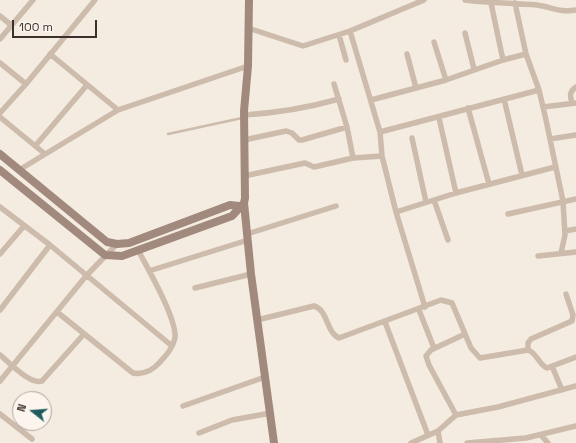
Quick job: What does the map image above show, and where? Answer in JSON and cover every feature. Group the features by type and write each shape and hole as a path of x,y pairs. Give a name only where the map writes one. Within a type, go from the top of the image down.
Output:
{"street":[{"path":"0,39 33,0"},
{"path":"0,113 26,84 95,0"},
{"path":"249,0 248,66 244,116 244,176 242,205 274,443"},
{"path":"248,28 304,46 350,31 424,0"},
{"path":"465,0 491,3 538,3 560,11 576,10"},
{"path":"491,3 503,60"},
{"path":"515,3 526,54 543,107 562,201 565,231 561,253"},
{"path":"0,16 11,25"},
{"path":"350,31 380,132 382,156 434,348"},
{"path":"465,33 474,69"},
{"path":"339,34 346,60"},
{"path":"434,42 446,80"},
{"path":"50,54 118,110"},
{"path":"407,54 416,88"},
{"path":"371,100 446,80 474,69 526,54"},
{"path":"0,63 26,84"},
{"path":"19,170 118,110 248,66"},
{"path":"334,84 347,127 353,158"},
{"path":"36,145 87,85"},
{"path":"543,107 574,103 570,94 576,87"},
{"path":"380,132 439,118 468,108 538,90"},
{"path":"244,116 305,108 339,98"},
{"path":"504,99 522,175"},
{"path":"468,108 489,184"},
{"path":"0,117 46,154"},
{"path":"439,118 456,193"},
{"path":"244,140 286,131 292,133 299,140 302,140 347,127"},
{"path":"550,139 576,135"},
{"path":"412,138 426,202"},
{"path":"0,154 100,239 117,244 129,243 230,205 242,205"},
{"path":"244,176 305,163 314,167 353,158 382,156"},
{"path":"396,212 456,193 555,166"},
{"path":"0,171 105,254 122,256 232,216 242,205"},
{"path":"508,214 576,199"},
{"path":"434,200 448,240"},
{"path":"150,271 336,206"},
{"path":"0,207 50,245 172,346"},
{"path":"0,254 24,226"},
{"path":"565,231 576,229"},
{"path":"0,381 86,276 105,254 117,244"},
{"path":"0,310 50,245"},
{"path":"57,312 133,373 139,374 147,372 156,367 172,346 174,340 173,323 150,271 138,250"},
{"path":"538,256 576,252"},
{"path":"195,288 251,274"},
{"path":"528,350 528,343 531,339 574,320 566,294"},
{"path":"257,320 314,306 321,310 333,334 339,338 441,300 452,303 474,352 480,358 528,350 533,353 545,368 576,357"},
{"path":"385,322 428,435"},
{"path":"0,355 31,381 42,381 84,334"},
{"path":"456,415 427,361 426,356 434,348 465,334"},
{"path":"552,366 562,390"},
{"path":"182,406 264,377"},
{"path":"411,443 438,431 456,415 498,407 576,386"},
{"path":"199,432 232,420 271,413"},
{"path":"0,414 32,438"},
{"path":"467,443 527,440 576,426"},
{"path":"438,431 440,443"},
{"path":"541,435 548,443"}],"lane":[{"path":"168,134 244,116"}]}
